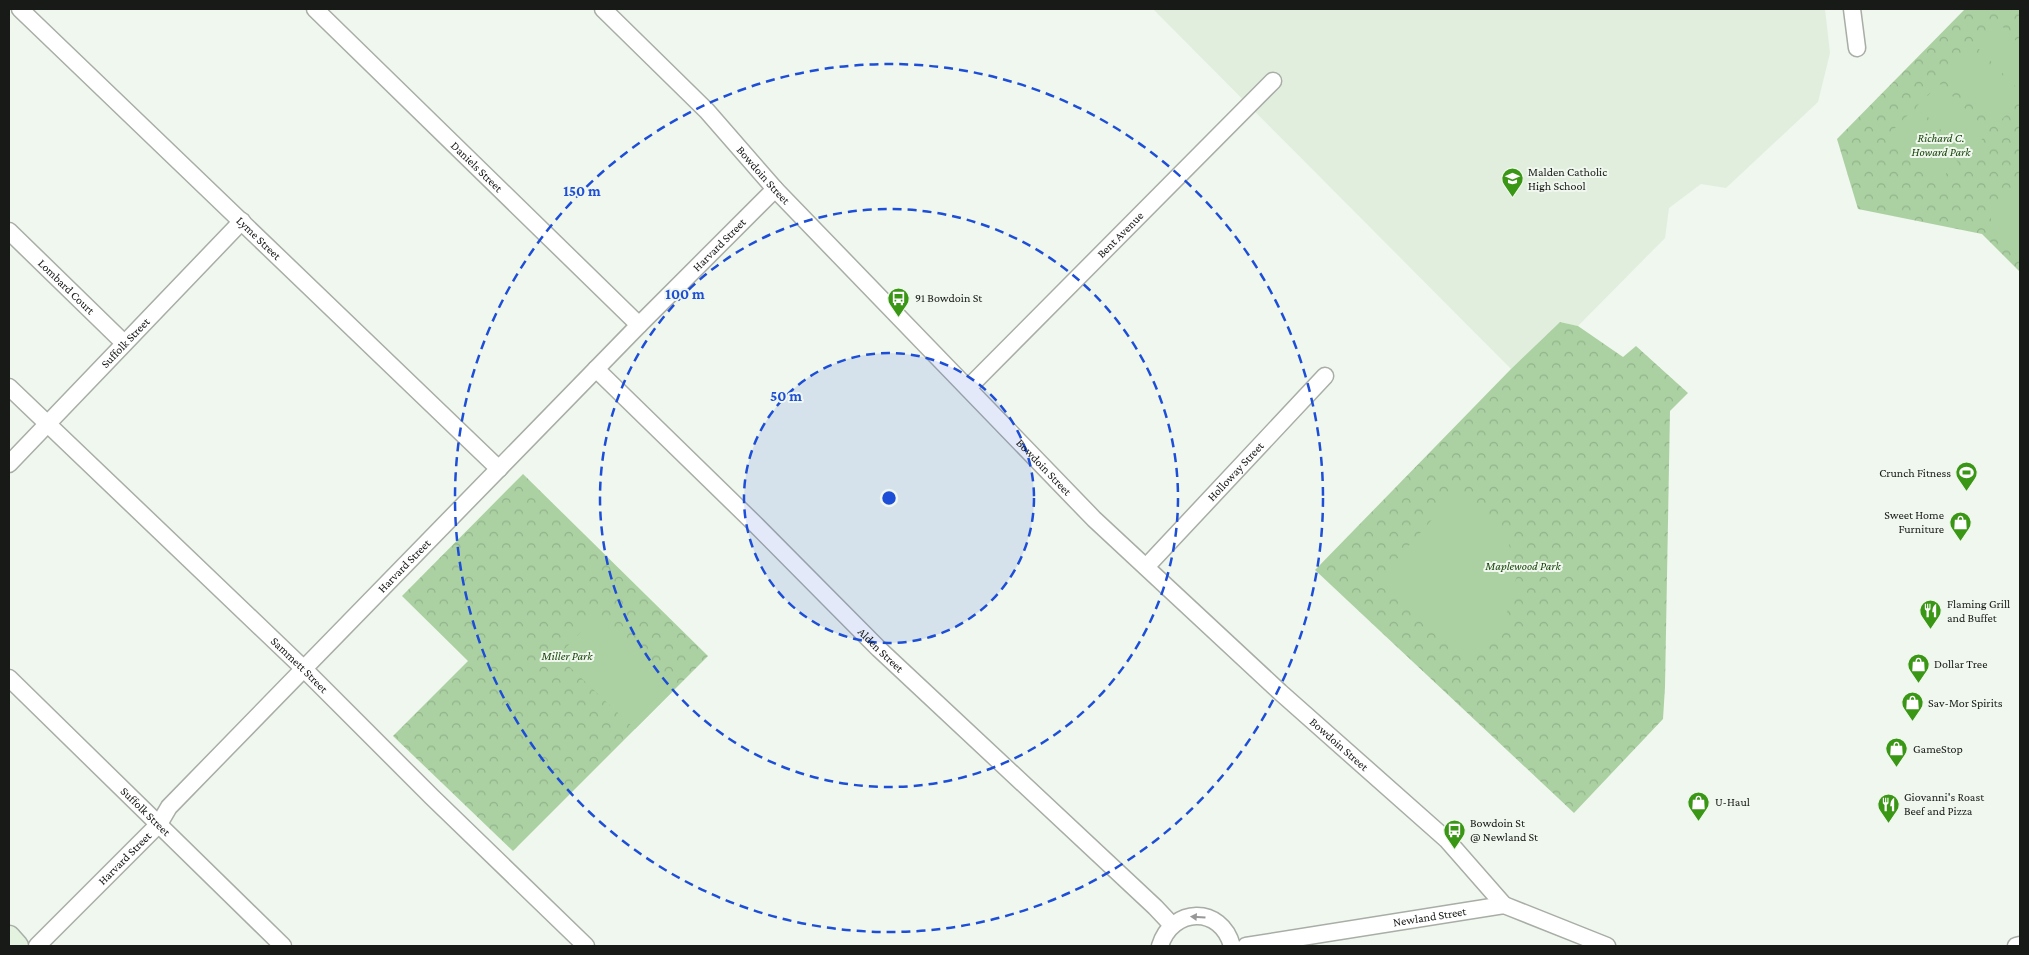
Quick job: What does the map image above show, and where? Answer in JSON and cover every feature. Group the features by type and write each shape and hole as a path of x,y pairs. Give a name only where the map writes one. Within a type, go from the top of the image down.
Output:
{"main road":[{"path":"9,937 18,946"}],"street":[{"name":"Lyme Street","path":"20,9 499,469"},
{"name":"Daniels Street","path":"315,9 640,325"},
{"name":"Bowdoin Street","path":"603,9 707,111 775,189 1094,519 1280,692 1447,840 1504,905"},
{"path":"1852,9 1857,48"},
{"name":"Bent Avenue","path":"968,388 1273,81"},
{"name":"Harvard Street","path":"37,946 159,824 169,807 303,668 775,189"},
{"name":"Suffolk Street","path":"9,464 242,221"},
{"name":"Lombard Court","path":"9,231 124,343"},
{"name":"Alden Street","path":"596,369 754,523 879,649 1172,925"},
{"name":"Holloway Street","path":"1146,567 1325,376"},
{"name":"Sammett Street","path":"9,387 303,668 432,797 586,946"},
{"name":"Suffolk Street","path":"9,678 283,946"},
{"path":"1504,905 1607,946"},
{"name":"Newland Street","path":"1246,946 1504,905"},
{"path":"1160,946 1163,936 1172,925 1187,917 1204,917 1214,921 1223,928 1232,946"},
{"path":"2016,946 2020,945"}],"shaded area":[{"name":"Malden Catholic High School","path":"1153,9 1825,9 1830,53 1818,102 1726,188 1701,184 1669,208 1665,238 1578,326 1560,322 1511,369"}],"green space":[{"name":"Richard C. Howard Park","path":"1965,9 2020,9 2020,272 1982,234 1858,209 1837,139"},
{"path":"2000,24 2020,45 2020,91 1977,47"},
{"path":"1971,54 2019,102 1996,125 1948,76"},
{"path":"1940,84 1989,132 1966,155 1917,106"},
{"path":"1910,113 1958,162 1935,184 1887,136"},
{"path":"2020,179 2020,258 1991,228 1991,207"},
{"name":"Maplewood Park","path":"1560,322 1578,326 1623,357 1636,346 1688,393 1670,411 1663,719 1574,813 1315,570 1511,369"},
{"name":"Miller Park","path":"523,474 708,656 513,851 393,736 468,661 402,596"},
{"path":"1454,495 1484,511 1506,533 1517,575 1506,616 1485,644 1459,656 1380,578"},
{"path":"596,616 675,689 635,729 558,656"}],"place":[{"name":"Malden Catholic High School","path":"1512,198"},
{"name":"91 Bowdoin St","path":"899,317"},
{"name":"Crunch Fitness","path":"1967,492"},
{"name":"Sweet Home Furniture","path":"1960,541"},
{"name":"Flaming Grill and Buffet","path":"1931,630"},
{"name":"Dollar Tree","path":"1918,683"},
{"name":"Sav-Mor Spirits","path":"1912,722"},
{"name":"GameStop","path":"1897,768"},
{"name":"U-Haul","path":"1699,821"},
{"name":"Giovanni's Roast Beef and Pizza","path":"1888,823"},
{"name":"Bowdoin St @ Newland St","path":"1454,849"}]}
